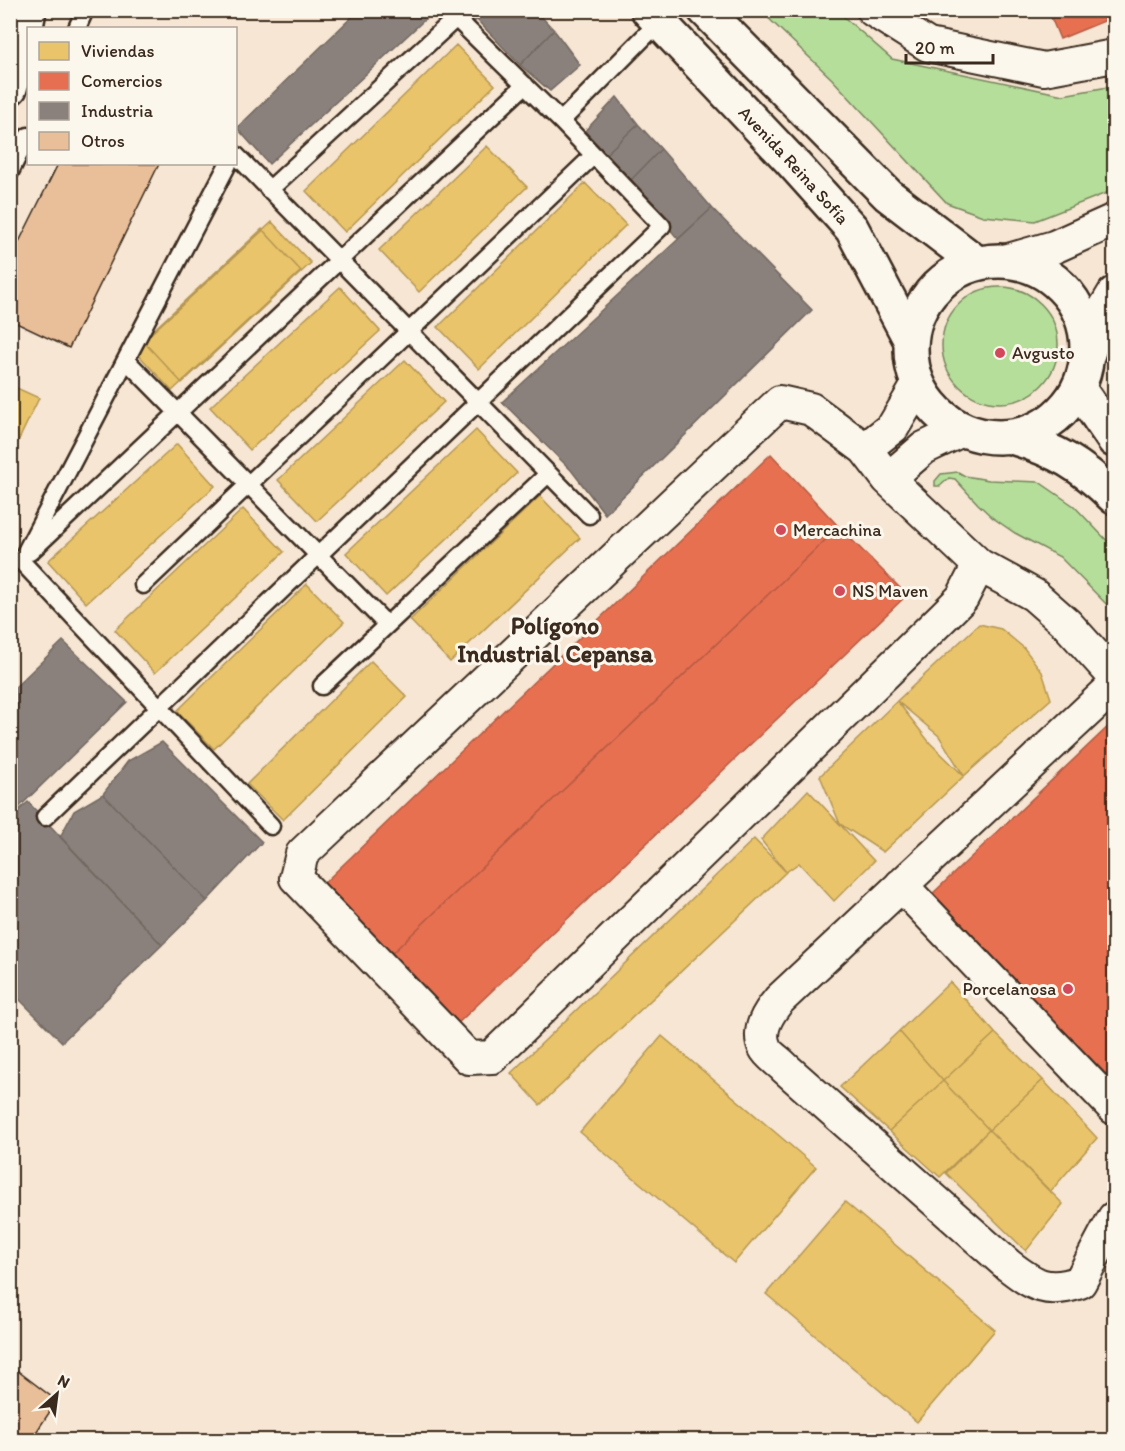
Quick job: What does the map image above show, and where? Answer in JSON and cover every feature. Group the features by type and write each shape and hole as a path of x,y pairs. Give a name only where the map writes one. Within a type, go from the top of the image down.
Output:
{"highway":[{"path":"10,88 23,43 29,10"},
{"path":"705,10 888,195 991,262"},
{"name":"Avenida Reina Sofía","path":"654,16 852,229 911,341"},
{"path":"991,262 1032,267 1056,281 1074,302 1085,327 1088,355 1086,372 1079,389 1062,412 1039,429 1012,437 986,437 962,430 944,418 929,403 918,385 912,363 911,341 917,315 931,292 952,274 991,262"},
{"path":"1079,389 1114,440"},
{"path":"1012,437 1043,447 1072,461 1114,497"}],"street":[{"path":"873,10 928,45 1044,69 1114,56"},
{"path":"991,262 1054,247 1114,220"},
{"path":"1088,355 1101,313 1114,294"},
{"path":"865,449 893,428 918,385"},
{"path":"972,559 962,598 492,1057 469,1058 296,878 302,854 780,402 811,409 865,449 888,478 972,559 1012,585 1034,595 1067,624 1114,676"},
{"path":"888,478 924,448 962,430"},
{"path":"944,616 987,594 1012,585"},
{"path":"1114,686 779,1000 767,1014 762,1032 765,1048 999,1258 1027,1280 1053,1289 1080,1282 1114,1218"},
{"path":"901,885 1114,1108"}],"lane":[{"path":"77,27 85,10"},
{"path":"561,121 654,16"},
{"path":"45,817 662,226 561,121 456,18 269,190"},
{"path":"21,561 525,86"},
{"path":"10,172 27,138"},
{"path":"143,585 594,155"},
{"path":"237,156 589,515"},
{"path":"21,561 227,165"},
{"path":"126,360 387,625"},
{"path":"322,686 548,474"},
{"path":"21,561 271,826"}],"green space":[{"path":"761,11 839,11 892,59 1063,95 1114,86 1114,190 1035,221 983,216 947,203 832,79"},
{"path":"1000,287 1022,292 1041,304 1053,323 1058,345 1053,367 1041,386 1022,398 1000,403 978,398 959,386 947,367 942,345 947,323 959,304 978,292"},
{"path":"958,472 965,476 989,480 1039,482 1074,506 1114,548 1114,612 1060,557 1015,533 993,518 955,479 949,478 940,486 935,486 935,481 941,474"}],"building: Viviendas":[{"path":"456,45 495,85 345,232 306,191"},
{"path":"487,146 527,187 419,292 379,250"},
{"path":"585,183 626,225 479,369 438,327"},
{"path":"272,222 311,263 182,383 143,341"},
{"path":"262,229 301,271 172,391 133,349"},
{"path":"340,287 380,331 250,450 210,407"},
{"path":"405,360 444,402 317,521 278,480"},
{"path":"10,385 39,398 10,458"},
{"path":"476,430 517,473 386,596 346,553"},
{"path":"177,444 215,486 86,603 48,561"},
{"path":"540,496 580,538 450,662 410,620"},
{"path":"243,509 284,552 155,673 115,630"},
{"path":"307,584 344,622 214,749 177,711"},
{"path":"979,624 1001,629 1024,648 1042,672 1051,699 964,776 939,736 897,701"},
{"path":"371,661 407,697 283,820 247,784"},
{"path":"897,701 930,743 964,776 883,852 840,824 820,776"},
{"path":"808,790 874,861 834,901 799,863 786,872 761,840"},
{"path":"754,839 786,872 540,1105 511,1073"},
{"path":"950,982 995,1033 943,1081 899,1031"},
{"path":"899,1031 943,1081 889,1131 840,1087"},
{"path":"995,1033 1043,1080 989,1130 943,1081"},
{"path":"662,1036 816,1167 734,1263 580,1132"},
{"path":"1043,1080 1097,1138 1050,1192 989,1130"},
{"path":"943,1081 989,1130 940,1177 889,1131"},
{"path":"989,1130 1063,1204 1026,1251 946,1173"},
{"path":"845,1202 995,1330 917,1422 766,1294"}],"building: Comercios":[{"path":"1048,10 1114,10 1114,17 1060,39"},
{"path":"771,454 839,527 389,956 322,885"},
{"path":"839,527 907,595 453,1028 389,956"},
{"name":"Porcelanosa","path":"1112,723 1114,726 1114,1082 930,896"}],"building: Industria":[{"path":"359,10 435,10 269,164 237,128"},
{"path":"459,10 488,10 472,24"},
{"path":"488,10 535,10 554,30 520,65 477,20"},
{"path":"554,30 580,65 550,91 520,65"},
{"path":"617,97 638,124 606,154 585,131"},
{"path":"638,124 661,149 630,181 606,154"},
{"path":"661,149 712,208 678,239 630,181"},
{"path":"712,208 812,310 605,514 571,470 502,402"},
{"path":"63,641 127,702 10,816 10,692"},
{"path":"162,742 262,842 207,901 103,794 128,761"},
{"path":"103,794 207,901 162,945 60,837 74,811"},
{"path":"28,802 162,945 62,1042 10,990 10,818"}],"building: Otros":[{"path":"58,165 159,165 69,348 10,320 10,260"},
{"path":"10,1365 57,1401 31,1440 10,1440"}],"place":[{"name":"Avgusto","path":"1000,353"},
{"name":"Mercachina","path":"781,530"},
{"name":"NS Maven","path":"840,591"},
{"name":"Porcelanosa","path":"1068,989"}],"district":[{"name":"Polígono Industrial Cepansa","path":"555,640"}]}
